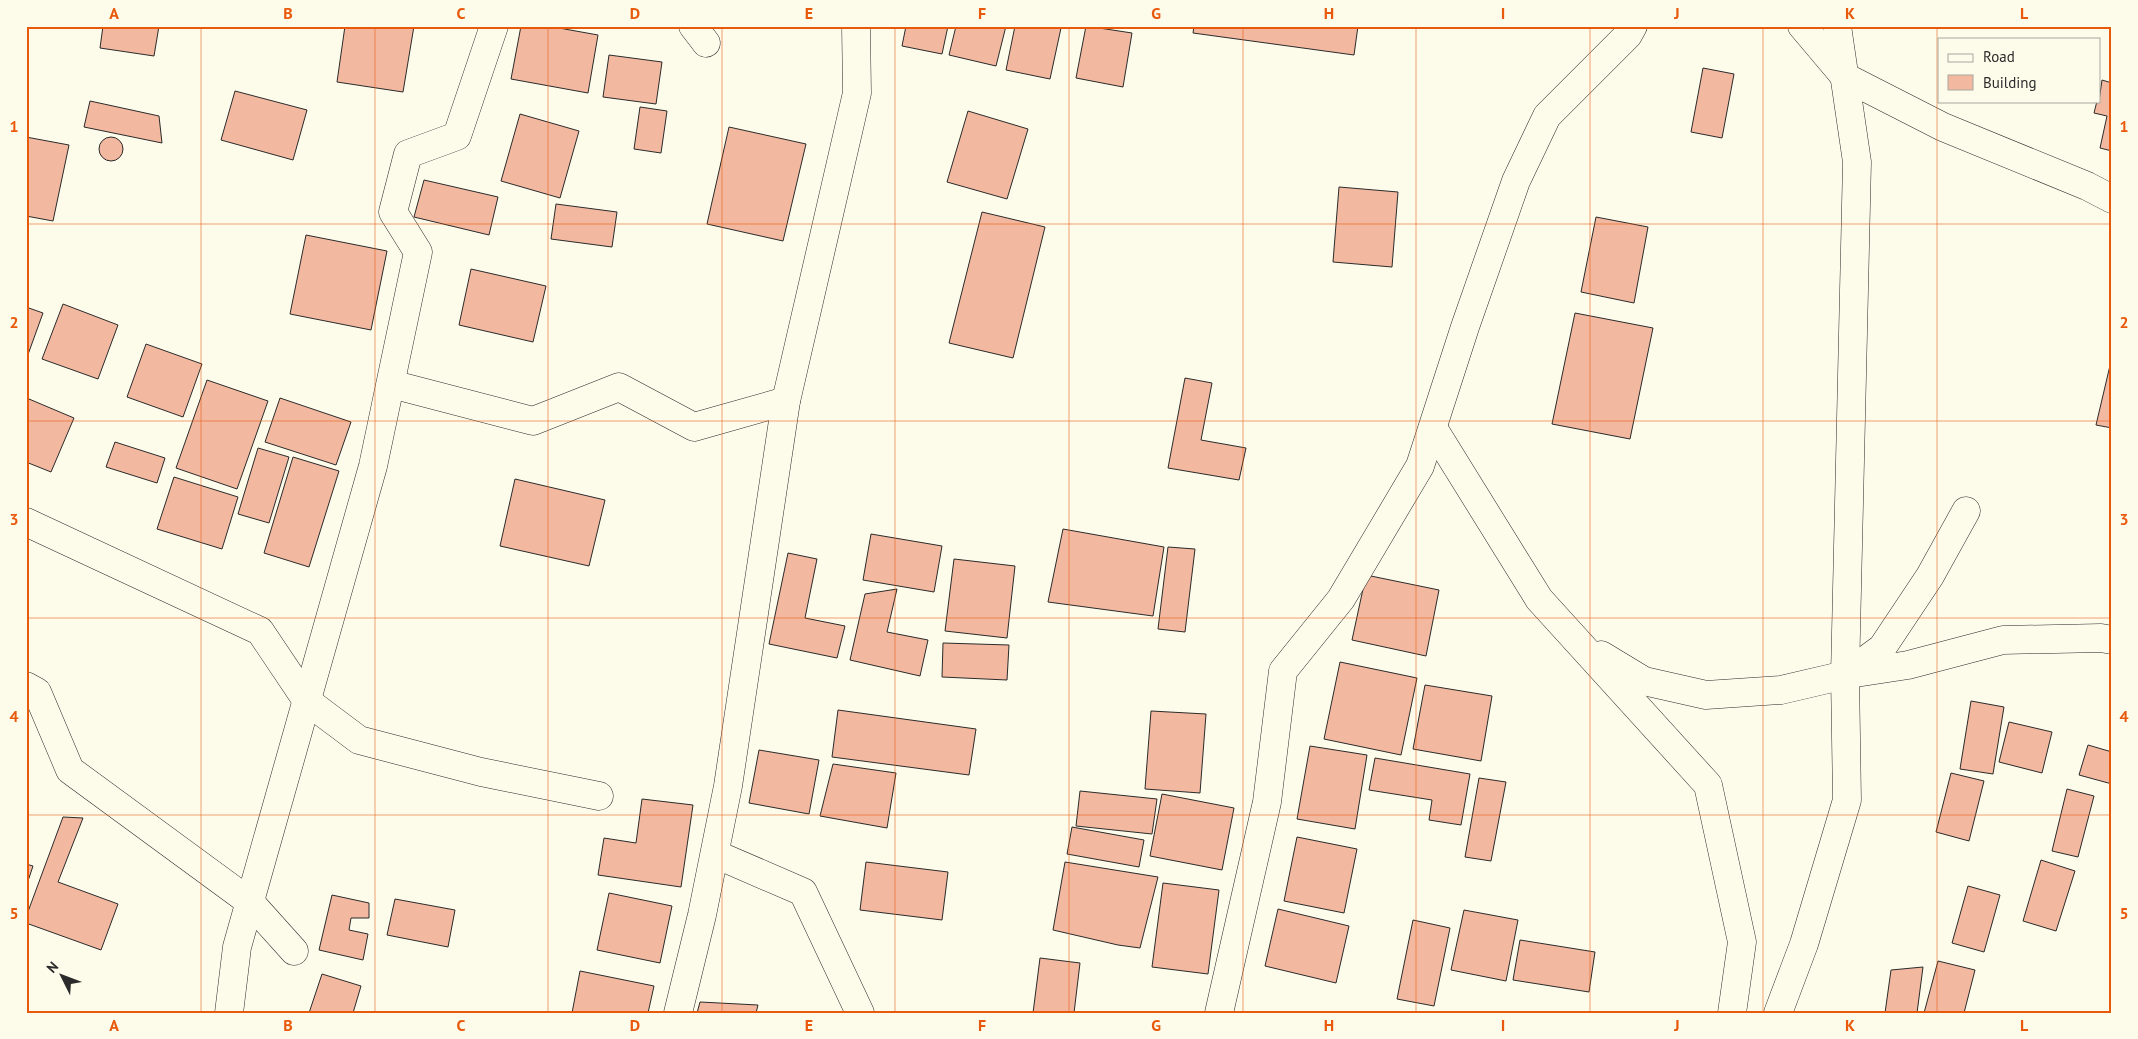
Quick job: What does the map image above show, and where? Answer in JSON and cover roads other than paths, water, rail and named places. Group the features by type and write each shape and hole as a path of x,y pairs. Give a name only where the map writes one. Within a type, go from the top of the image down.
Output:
{"street":[{"path":"229,1013 237,947 373,466 391,384 418,252 393,212 408,154 456,136 494,26"},
{"path":"678,1013 702,915 728,786 786,401 857,93 856,26"},
{"path":"1219,1013 1267,802 1283,671 1341,599 1420,466 1465,327 1516,181 1547,116 1628,35 1633,26"},
{"path":"1802,26 1845,77 1943,127 2087,186 2112,199"},
{"path":"1778,1013 1804,944 1847,800 1845,675 1857,162 1837,26"},
{"path":"391,384 533,421 619,387 694,428 786,401"},
{"path":"1433,428 1539,600 1708,785 1742,942 1732,1013"},
{"path":"1845,675 1882,648 1930,576 1966,511"},
{"path":"26,522 260,631 307,702 359,740 481,772 598,796"},
{"path":"1578,642 1644,681 1706,695 1782,690 1845,675 1908,665 2004,640 2101,638 2112,640"},
{"path":"26,686 36,692 70,770 250,902 294,951"},
{"path":"714,854 802,892 860,1013"}]}
